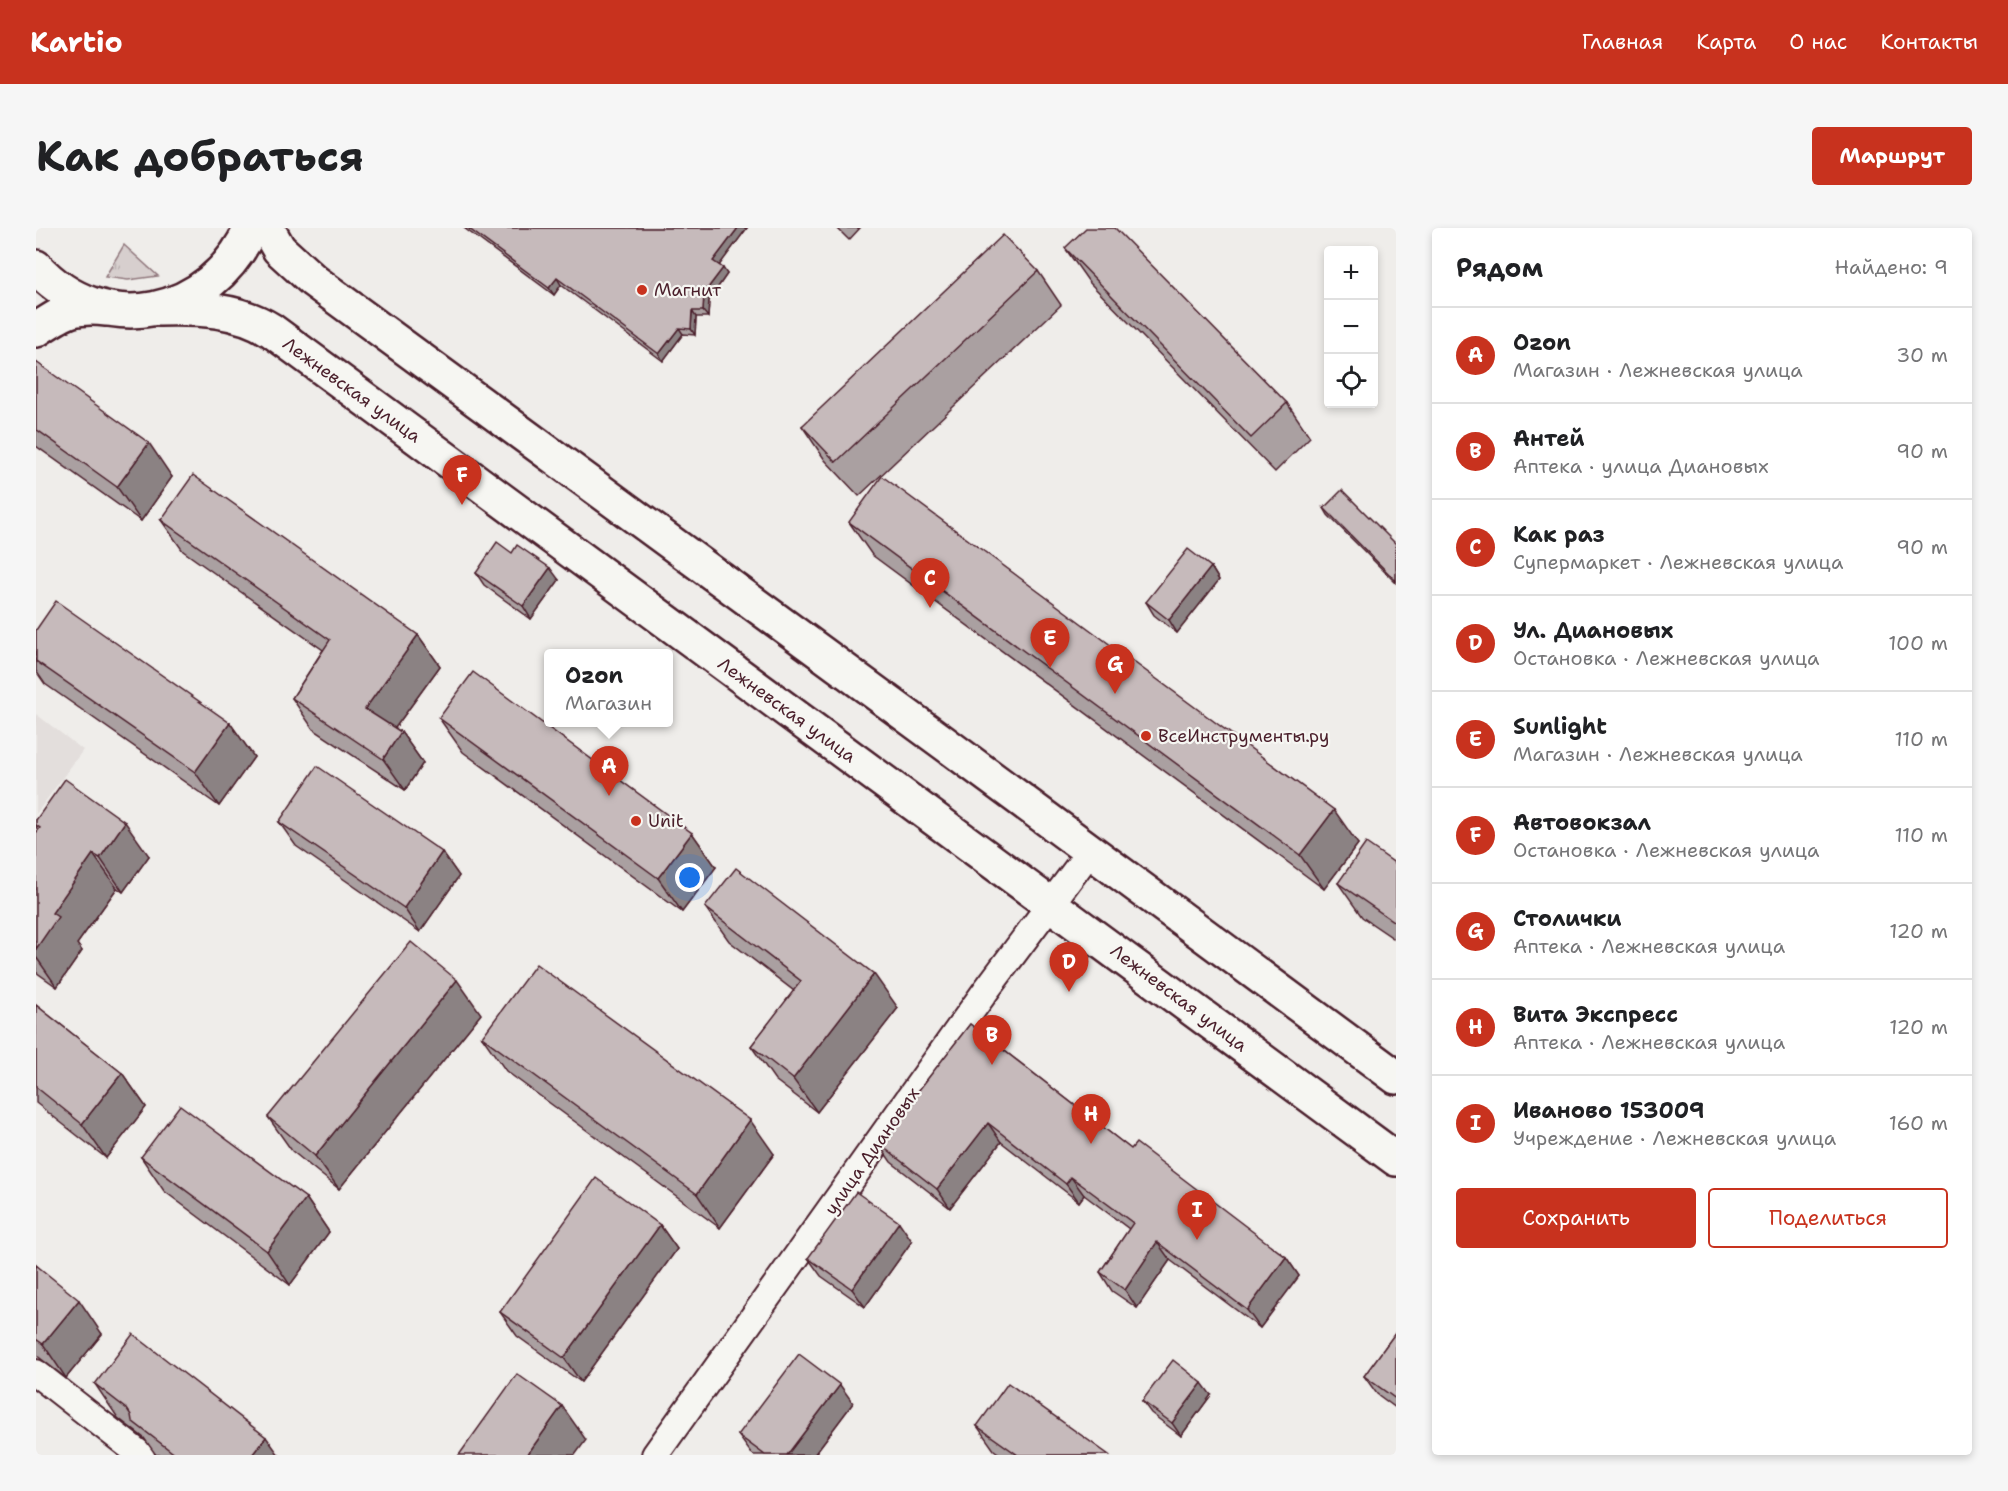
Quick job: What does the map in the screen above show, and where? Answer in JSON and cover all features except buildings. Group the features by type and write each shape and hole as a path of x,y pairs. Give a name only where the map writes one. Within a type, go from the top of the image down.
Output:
{"main road":[{"path":"159,309 189,297 215,279 236,256 251,228"},
{"path":"267,228 279,249 314,281 1091,850 1396,1077"},
{"path":"36,267 57,287 107,309"},
{"name":"Лежневская улица","path":"36,330 71,309 89,307 131,310 185,308 230,314 249,319 271,330 1396,1159"}],"street":[{"name":"улица Диановых","path":"656,1455 987,989 1091,850"},
{"path":"36,1373 141,1455"}],"shaded area":[{"path":"36,714 83,750 36,814"}],"green space":[{"path":"124,245 158,276 128,280 105,277"}],"place":[{"name":"Магнит","path":"642,290"},
{"name":"Автовокзал","path":"462,505"},
{"name":"Как раз","path":"930,608"},
{"name":"Sunlight","path":"1050,668"},
{"name":"Столички","path":"1115,694"},
{"name":"ВсеИнструменты.ру","path":"1146,736"},
{"name":"Ozon","path":"609,796"},
{"name":"Unit","path":"636,821"},
{"name":"Ул. Диановых","path":"1069,992"},
{"name":"Антей","path":"992,1065"},
{"name":"Вита Экспресс","path":"1091,1144"},
{"name":"Иваново 153009","path":"1197,1240"}]}
